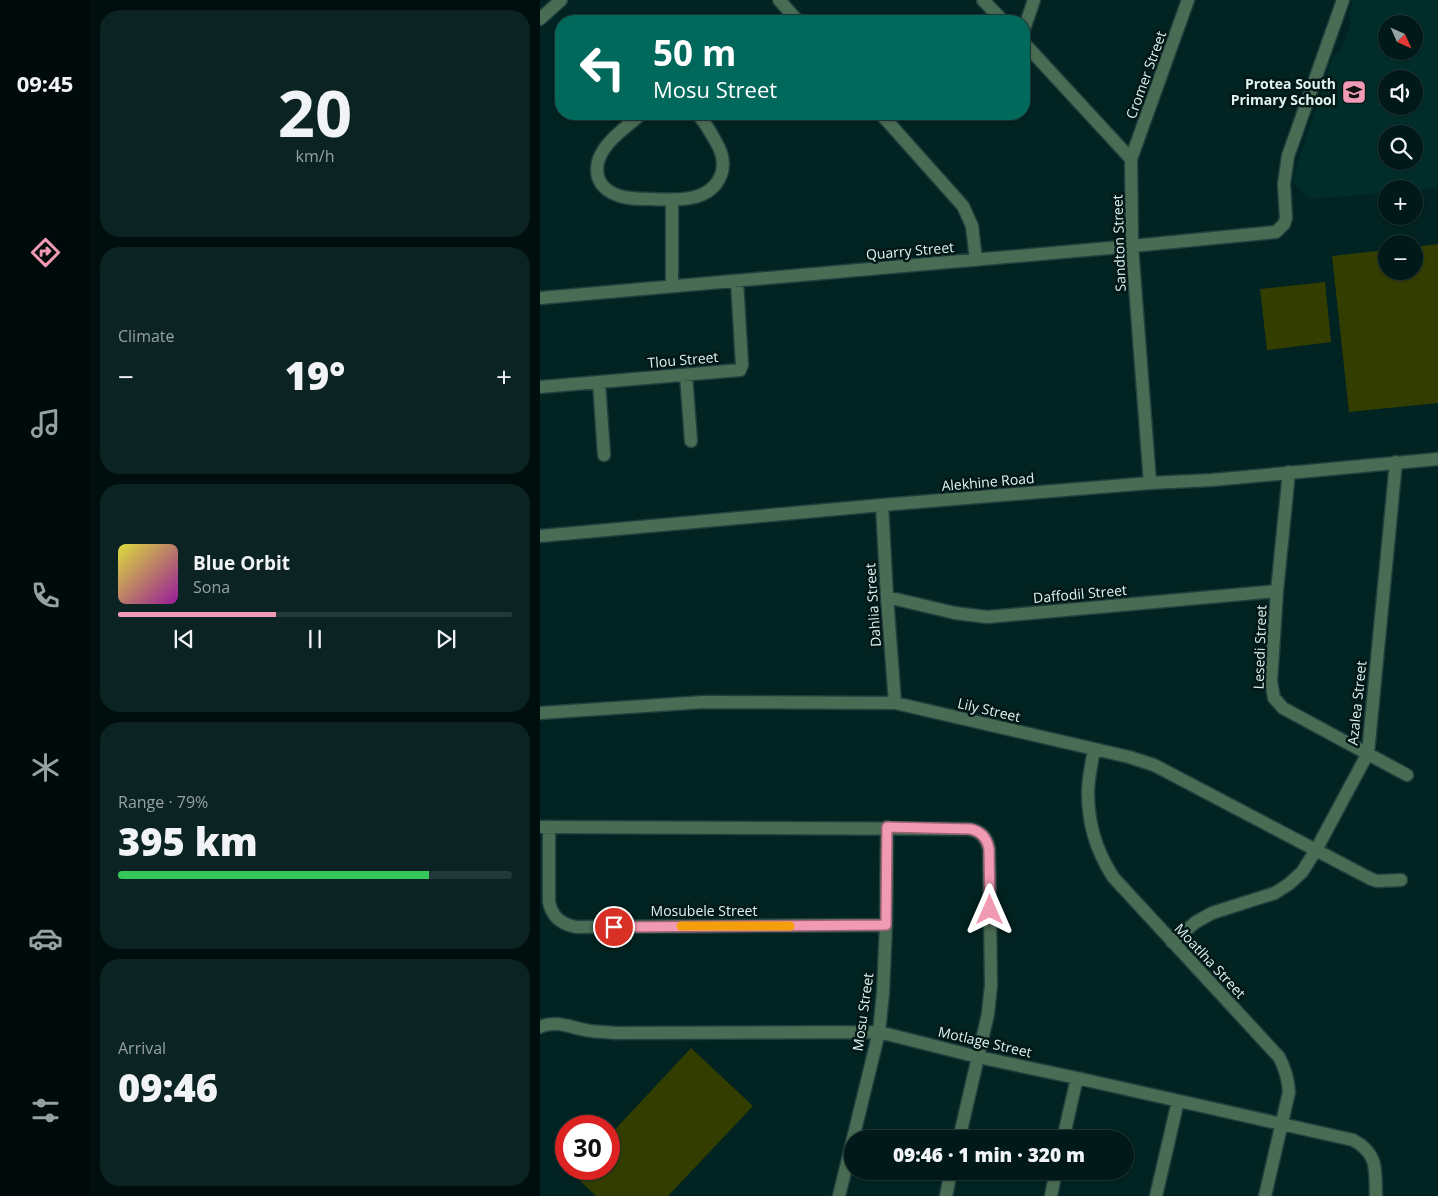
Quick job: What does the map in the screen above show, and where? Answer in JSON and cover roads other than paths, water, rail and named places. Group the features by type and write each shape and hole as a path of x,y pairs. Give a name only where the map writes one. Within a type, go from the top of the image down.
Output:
{"street":[{"path":"540,19 560,0"},
{"path":"779,0 793,15"},
{"path":"984,0 998,15"},
{"path":"1029,15 1034,0"},
{"name":"Cromer Street","path":"1131,159 1188,0"},
{"name":"Quarry Street","path":"540,298 1269,234 1281,229 1286,218 1284,184 1288,156 1343,0"},
{"path":"1030,50 1131,159"},
{"path":"635,120 603,152 598,161 598,180 604,188 622,196 672,200 699,196 709,192 717,184 723,170 723,158 719,146 702,120"},
{"path":"886,120 963,206 972,226 976,260"},
{"name":"Sandton Street","path":"1131,159 1132,246 1150,483"},
{"path":"672,200 672,286"},
{"name":"Tlou Street","path":"540,387 740,370 736,281"},
{"path":"686,375 691,441"},
{"path":"599,382 604,455"},
{"name":"Alekhine Road","path":"540,536 882,505 1150,483 1212,480 1438,459"},
{"name":"Azalea Street","path":"1172,942 1196,922 1212,913 1274,893 1290,884 1302,872 1316,850 1368,753 1396,462"},
{"name":"Lesedi Street","path":"1288,472 1277,591 1272,681 1274,698 1283,708 1408,775"},
{"name":"Dahlia Street","path":"882,505 895,703"},
{"name":"Daffodil Street","path":"887,597 955,613 987,617 1277,591"},
{"name":"Lily Street","path":"540,713 704,702 895,703 1130,757 1154,765 1371,879 1377,881 1401,880"},
{"name":"Moatlha Street","path":"1094,749 1088,790 1091,824 1101,860 1112,876 1279,1057 1288,1079 1289,1092 1265,1196"},
{"path":"544,827 887,827 970,829 979,832 986,840 990,855 990,985 988,1014 961,1130"},
{"name":"Mosubele Street","path":"544,827 551,911 559,921 568,925 576,927 886,925"},
{"name":"Mosu Street","path":"839,1196 879,1032 886,925 887,827"},
{"name":"Motlage Street","path":"540,1028 549,1024 592,1031 615,1032 879,1032 978,1057 1353,1140 1361,1144 1374,1160 1376,1196"},
{"path":"1065,1130 1077,1078"},
{"path":"1156,1196 1178,1101"},
{"path":"946,1196 949,1180"},
{"path":"1051,1196 1054,1180"}],"place":[{"name":"Protea South Primary School","path":"1354,92"}]}
